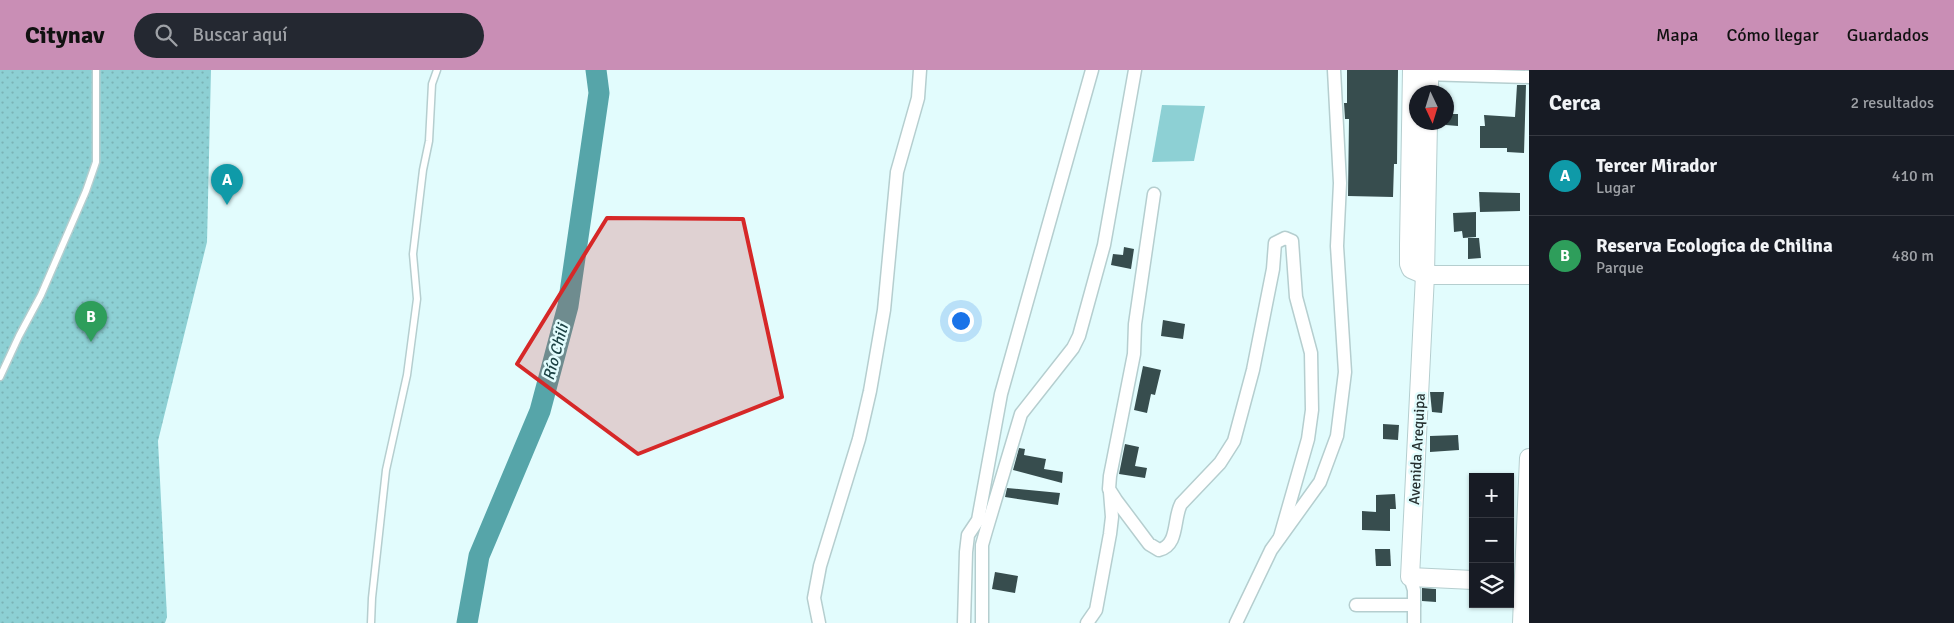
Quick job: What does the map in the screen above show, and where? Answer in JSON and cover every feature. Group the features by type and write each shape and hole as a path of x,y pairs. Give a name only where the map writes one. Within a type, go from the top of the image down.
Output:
{"main road":[{"path":"1421,72 1426,85"},
{"path":"1421,72 1409,264 1411,269 1425,275 1529,275"},
{"name":"Avenida Arequipa","path":"1410,577 1425,275 1428,130"},
{"path":"1522,623 1521,582 1529,458"},
{"path":"1410,577 1469,580"}],"street":[{"path":"820,623 814,598 820,566 859,438 870,391 884,310 897,172 918,98 920,70"},
{"path":"964,623 968,535 978,520 1001,394 1092,70"},
{"path":"982,623 982,545 1021,414 1073,348 1079,336 1104,245 1135,70"},
{"path":"1236,623 1271,550 1320,482 1337,436 1345,372 1337,246 1340,183 1334,70"},
{"path":"1421,72 1529,78"},
{"path":"1088,623 1096,610 1110,534 1112,517 1110,476 1134,354 1135,324 1154,194"},
{"path":"1110,489 1149,544 1159,550 1168,546 1172,540 1177,512 1181,504 1220,463 1234,441 1253,370 1273,268 1273,250 1276,243 1285,238 1292,241 1296,297 1311,353 1313,376 1312,410 1308,440 1280,537"},
{"name":"Avenida Arequipa","path":"1410,577 1414,605 1414,623"},
{"path":"1356,605 1414,605"}],"lane":[{"path":"0,377 19,336 41,296 89,184 96,162 96,70"},
{"path":"371,623 386,470 407,375 417,299 413,254 423,170 429,141 432,84 437,70"}],"highlighted area":[{"path":"607,218 743,219 782,397 638,454 517,364"}],"shaded area":[{"path":"0,70 211,70 207,242 158,441 167,617 165,623 0,623"},
{"path":"1162,105 1205,106 1194,161 1152,162"}],"building":[{"path":"1347,70 1398,70 1397,164 1394,164 1393,197 1348,196 1349,119 1345,119 1344,103 1347,103"},
{"path":"1517,85 1526,85 1524,153 1507,152 1507,148 1480,148 1480,126 1485,126 1484,115 1515,117"},
{"path":"1454,114 1458,114 1458,126 1454,126"},
{"path":"1479,192 1520,193 1520,211 1480,212"},
{"path":"1476,212 1476,237 1463,238 1462,231 1454,232 1453,213"},
{"path":"1468,238 1479,238 1481,258 1468,259"},
{"path":"1124,247 1134,249 1131,269 1111,265 1113,254 1123,255"},
{"path":"1163,320 1185,324 1183,339 1161,336"},
{"path":"1143,366 1161,370 1155,395 1151,394 1147,413 1134,410"},
{"path":"1430,392 1444,392 1442,413 1432,412"},
{"path":"1383,424 1399,425 1398,440 1383,439"},
{"path":"1458,435 1459,450 1430,452 1430,436"},
{"path":"1125,444 1139,447 1135,466 1147,468 1145,478 1119,474"},
{"path":"1019,448 1025,449 1024,455 1046,459 1044,469 1063,472 1062,483 1013,470"},
{"path":"1007,488 1060,493 1058,505 1005,497"},
{"path":"1395,494 1396,509 1390,509 1390,531 1362,530 1362,511 1376,512 1376,495"},
{"path":"1375,549 1390,549 1391,566 1376,566"},
{"path":"995,572 1018,576 1015,593 992,589"},
{"path":"1422,588 1436,589 1436,602 1422,601"}],"waterway":[{"name":"Río Chili","path":"467,623 479,556 540,411 568,306 599,93 596,70"}],"place":[{"name":"Tercer Mirador","path":"227,205"},
{"name":"Reserva Ecologica de Chilina","path":"91,342"}]}
